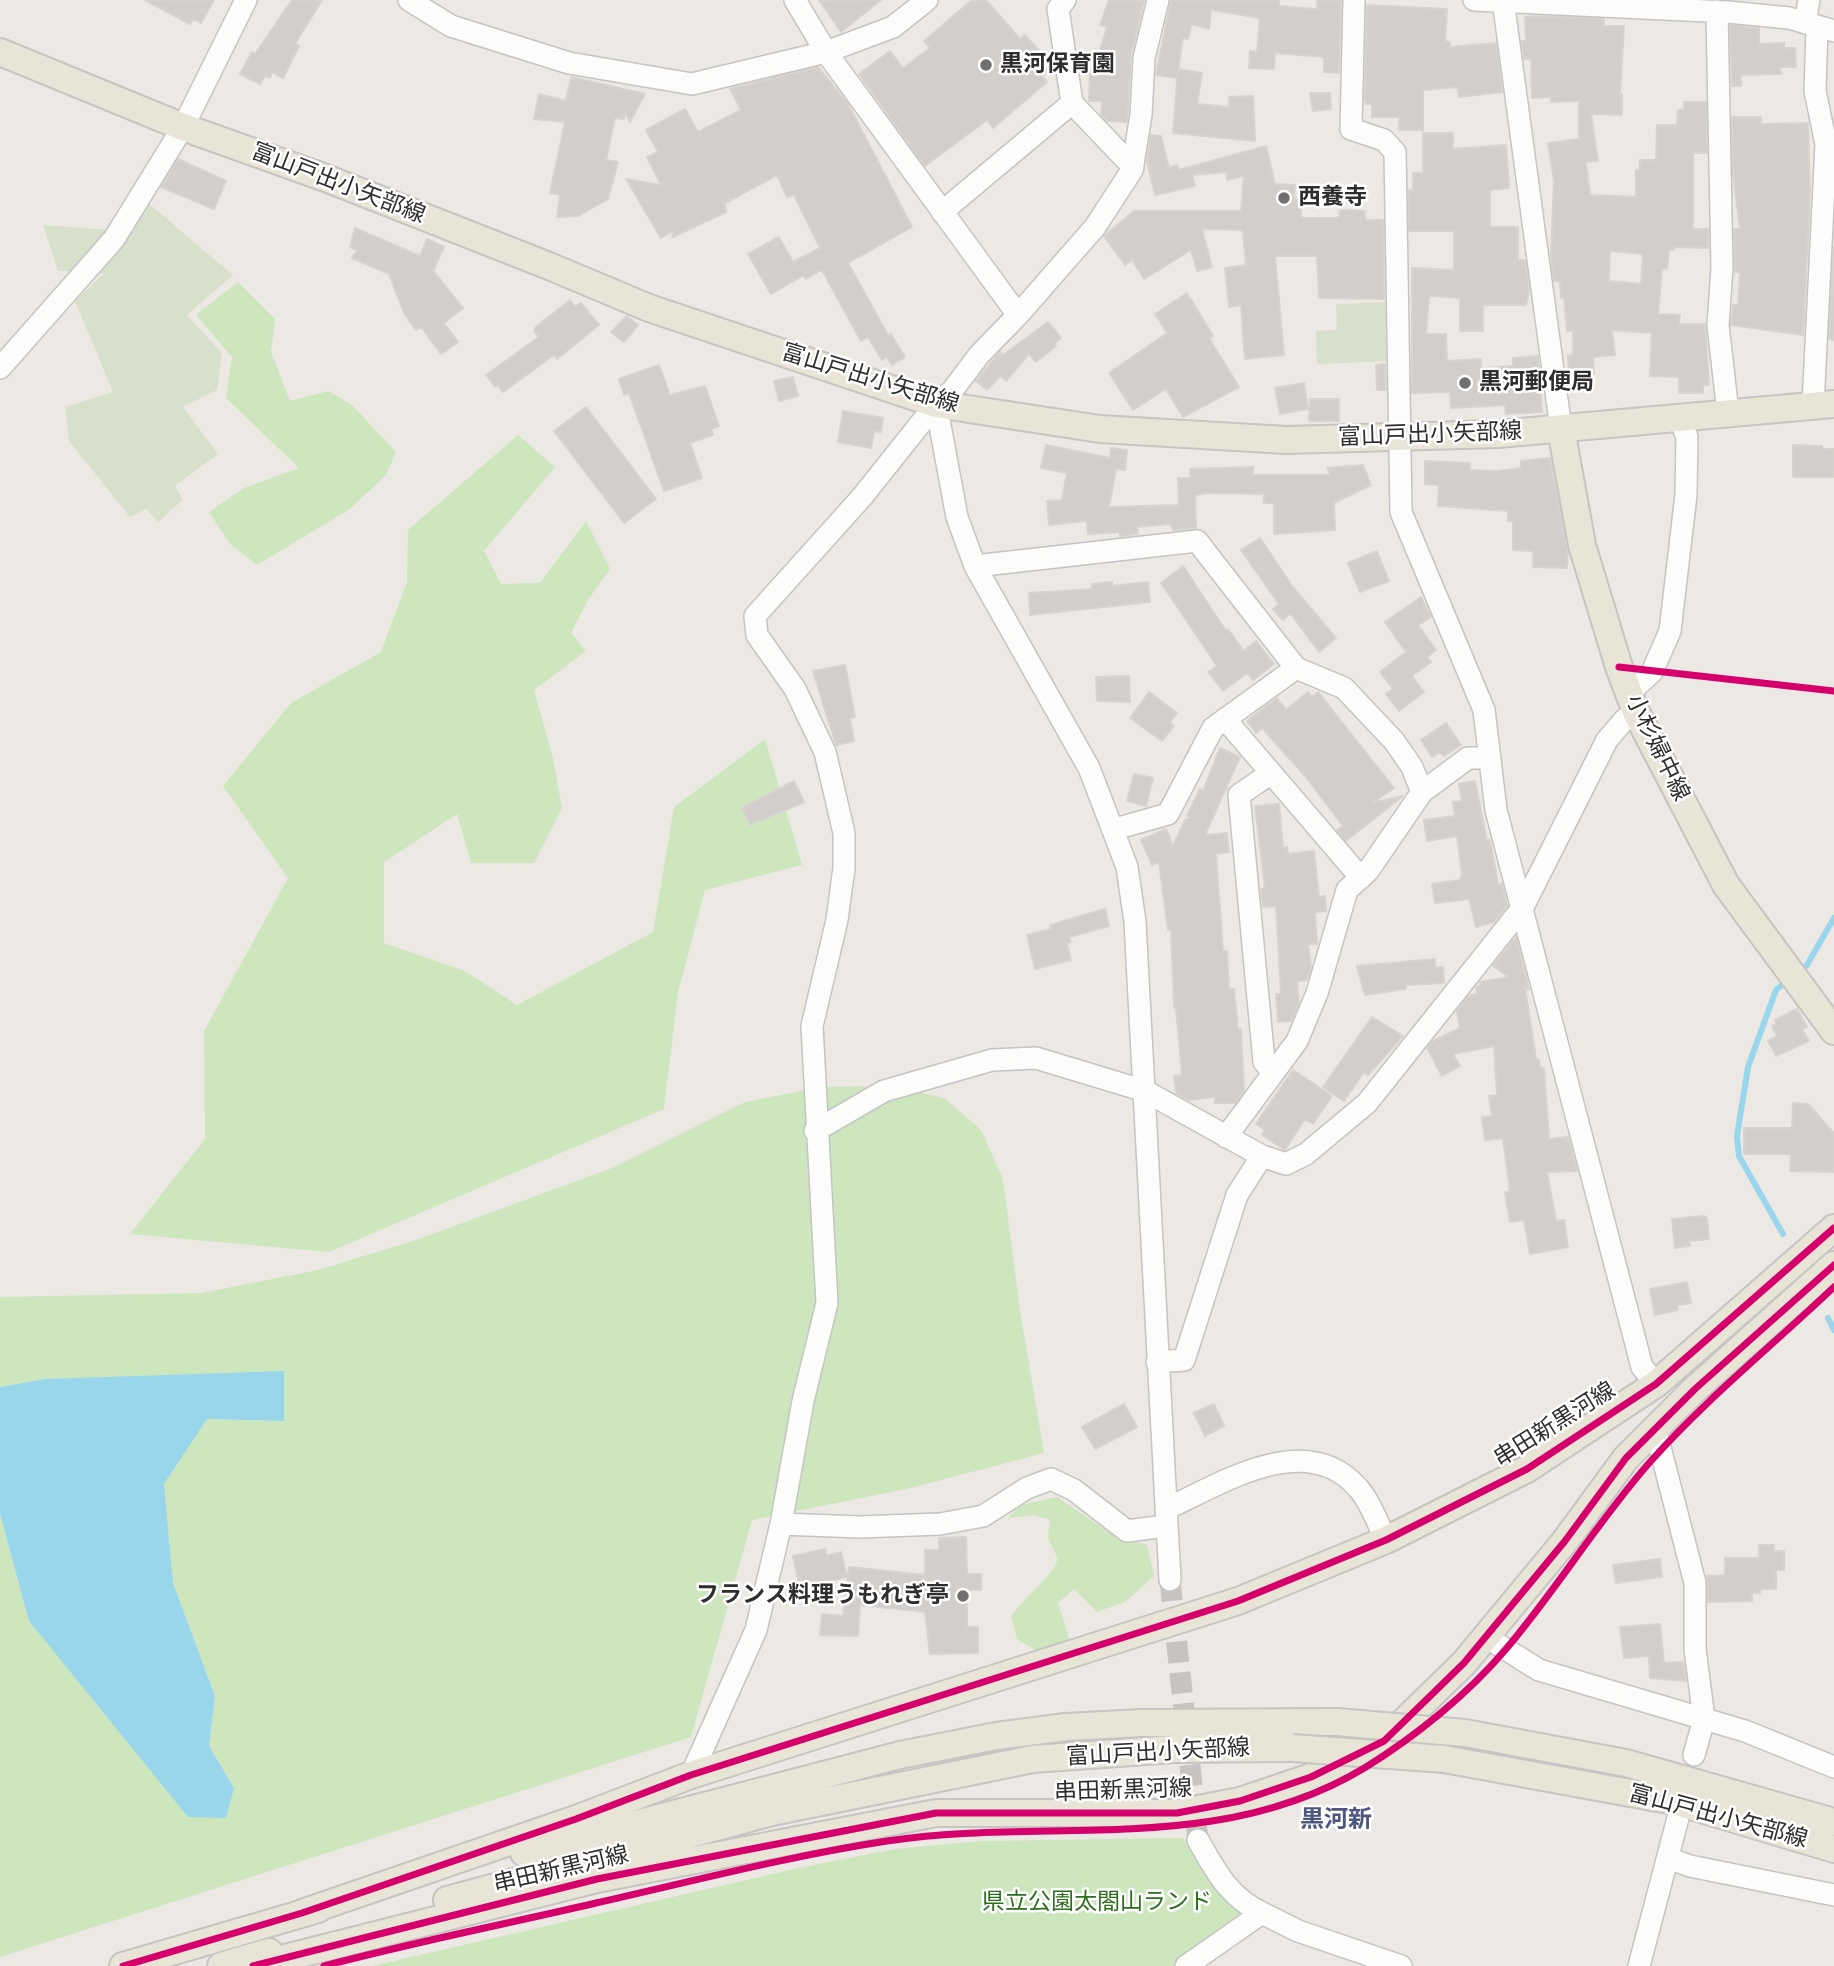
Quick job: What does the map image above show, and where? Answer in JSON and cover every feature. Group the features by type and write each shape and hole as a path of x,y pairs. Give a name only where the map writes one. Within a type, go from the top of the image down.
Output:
{"main road":[{"name":"富山戸出小矢部線","path":"0,52 183,127 336,182 649,308 936,404 1100,429 1286,440 1562,429 1823,404"},
{"name":"小杉婦中線","path":"1562,429 1582,545 1633,703 1726,885 1834,1031"},
{"name":"串田新黒河線","path":"302,1913 576,1819 691,1775 1238,1601 1386,1540 1527,1469 1656,1384 1834,1228"},
{"name":"串田新黒河線","path":"253,1966 597,1879 936,1813 1177,1813 1240,1801 1311,1777 1384,1741 1464,1663 1565,1541 1626,1458 1695,1389 1834,1265"},
{"name":"富山戸出小矢部線","path":"492,1861 900,1755 983,1738 1066,1727 1142,1723 1337,1722 1465,1733 1626,1763 1834,1822"},
{"name":"富山戸出小矢部線","path":"485,1888 772,1812 1033,1759 1174,1749 1293,1748 1444,1759 1674,1801 1834,1849"},
{"name":"串田新黒河線","path":"123,1966 492,1861"},
{"name":"串田新黒河線","path":"220,1966 485,1888"}],"street":[{"path":"0,368 114,239 183,127 246,0"},
{"path":"409,0 451,26 569,64 692,84 826,52 893,27 927,0"},
{"path":"794,0 826,52 1018,315"},
{"path":"691,1775 755,1630 781,1524 803,1401 827,1303 815,1131 812,1026 837,920 844,868 844,833 825,752 795,689 757,635 755,617 862,497 936,404 952,391 979,355 1095,227 1133,167 1141,115 1144,58 1158,0"},
{"path":"1354,0 1351,129 1384,140 1395,152 1401,512 1484,710 1496,810 1642,1367 1656,1384"},
{"path":"1474,0 1724,8 1819,27"},
{"path":"1809,0 1819,27 1815,91 1826,144 1823,404"},
{"path":"1503,1 1562,429"},
{"path":"1055,3 1072,103 1133,167"},
{"path":"1724,8 1722,268 1718,326 1728,413"},
{"path":"942,212 1072,103"},
{"path":"936,404 957,517 975,566 1089,768 1115,829 1127,867 1135,922 1170,1580"},
{"path":"815,1131 884,1091 992,1060 1036,1058 1145,1091 1262,1156 1286,1164 1306,1154 1367,1103 1523,906 1607,740 1625,719 1652,672 1670,631 1686,495 1687,437 1679,418"},
{"path":"975,566 1198,541 1296,668 1344,688 1394,741 1412,767 1422,792"},
{"path":"1115,829 1168,814 1213,728 1296,668"},
{"path":"1225,719 1361,878"},
{"path":"1226,1137 1297,1041 1317,993 1347,890 1361,878 1422,792 1468,758 1489,758"},
{"path":"1271,773 1239,795 1265,1062 1273,1072"},
{"path":"1157,1362 1184,1360 1237,1195 1262,1156"},
{"path":"1655,1429 1695,1583 1695,1649 1704,1718 1695,1755"},
{"path":"781,1524 860,1527 940,1524 983,1516 1027,1488 1051,1479 1074,1490 1127,1531 1166,1518 1250,1471 1285,1462 1312,1461 1332,1467 1359,1488 1386,1540"},
{"path":"1486,1637 1539,1670 1745,1731 1834,1767"},
{"path":"1639,1966 1678,1818"},
{"path":"1199,1840 1218,1875 1242,1903 1309,1935 1401,1966"},
{"path":"1668,1858 1690,1866 1834,1895"},
{"path":"1186,1966 1262,1913"}],"green space":[{"path":"147,202 233,275 187,315 222,353 217,390 183,407 218,454 175,486 183,500 158,522 146,509 130,517 69,441 65,407 113,392 75,301 104,273 58,271 43,225 109,230"},
{"path":"238,282 275,319 271,352 290,401 329,391 353,406 396,452 386,475 350,509 257,565 230,544 209,512 244,488 299,468 226,398 232,357 196,315"},
{"path":"1388,302 1390,361 1317,364 1316,331 1337,330 1336,304"},
{"path":"518,435 555,467 484,551 501,584 540,583 586,521 610,569 588,600 571,633 586,651 534,690 552,754 562,808 534,863 471,863 457,814 384,862 384,943 465,971 517,1005 653,932 674,807 765,739 802,865 705,890 678,992 664,1109 329,1252 130,1234 205,1139 204,1031 288,878 223,786 291,703 381,652 407,582 408,530"},
{"path":"891,1086 944,1098 981,1130 1003,1179 1020,1311 1044,1453 911,1488 752,1520 691,1737 0,1957 0,1514 29,1621 188,1816 234,1788 209,1746 215,1696 173,1583 164,1484 207,1419 284,1421 284,1372 45,1379 0,1387 0,1297 201,1293 318,1270 416,1240 612,1168 745,1102 822,1087"},
{"path":"1057,1497 1116,1537 1147,1545 1154,1576 1125,1602 1097,1612 1074,1589 1058,1603 1070,1641 1040,1653 1017,1639 1011,1616 1049,1575 1058,1559 1048,1538 1050,1520 1034,1515 1008,1518 1021,1505"},
{"name":"県立公園太閤山ランド","path":"1184,1838 1235,1910 1250,1914 1174,1966 372,1966 803,1867 895,1849 981,1841"}],"water":[{"path":"284,1371 284,1421 207,1419 164,1484 173,1583 215,1696 209,1746 234,1788 226,1818 188,1817 29,1621 0,1514 0,1387 45,1379"}],"building":[{"path":"145,0 214,0 201,23 193,19 190,24"},
{"path":"292,0 322,0 295,44 299,46 283,78 272,72 270,78 265,76 260,84 240,74 252,52 255,54"},
{"path":"819,0 881,0 841,32"},
{"path":"972,0 986,0 1020,39 1025,35 1053,66 1042,76 1047,82 993,128 987,120 925,166 859,74 890,51 903,68 930,48 924,41"},
{"path":"1109,0 1144,0 1131,55 1127,122 1107,121 1101,114 1102,101 1089,101 1090,69 1095,69 1095,53 1099,53 1107,27 1100,25"},
{"path":"1171,0 1279,0 1279,6 1317,9 1317,0 1341,0 1339,73 1324,72 1324,57 1275,53 1274,69 1249,68 1250,51 1257,52 1260,18 1211,10 1209,29 1192,24 1188,39 1183,38 1177,78 1156,75"},
{"path":"1367,5 1447,9 1445,41 1450,42 1450,47 1496,43 1502,92 1459,97 1457,87 1423,90 1423,130 1399,130 1399,117 1372,117 1372,104 1366,104 1365,99"},
{"path":"1525,17 1604,19 1604,26 1624,26 1620,94 1622,115 1591,114 1598,161 1586,162 1590,195 1636,197 1636,170 1640,170 1640,160 1656,160 1657,125 1677,125 1678,110 1684,110 1684,102 1706,102 1707,153 1693,153 1693,229 1708,229 1708,248 1674,247 1674,250 1669,250 1667,269 1662,269 1658,314 1680,315 1679,324 1705,324 1709,385 1703,385 1703,393 1679,393 1679,377 1650,376 1652,333 1612,330 1615,355 1593,357 1594,374 1569,376 1568,355 1573,355 1573,331 1567,331 1560,281 1554,281 1551,257 1554,181 1548,143 1579,139 1579,101 1551,102 1551,97 1532,98 1531,59 1524,59 1522,41 1526,41","holes":["1610,251 1643,254 1641,284 1609,281"]},
{"path":"1730,25 1759,28 1759,44 1784,43 1784,48 1795,48 1796,67 1780,67 1781,74 1741,75 1741,86 1732,86"},
{"path":"818,67 848,104 912,227 848,263 888,335 891,334 905,357 892,365 887,357 882,360 868,337 861,341 822,270 806,279 804,275 771,294 748,254 779,237 793,262 820,248 794,195 787,197 777,175 725,203 726,212 673,237 672,231 661,238 626,179 661,185 647,157 658,152 646,130 685,109 698,132 741,110 730,89"},
{"path":"1178,69 1202,73 1197,104 1229,107 1229,97 1253,96 1255,141 1173,133"},
{"path":"571,77 645,94 630,122 625,111 624,119 615,118 606,160 618,162 608,199 578,216 557,217 560,195 550,193 565,122 534,119 539,94 566,101"},
{"path":"1310,93 1330,93 1331,109 1313,111"},
{"path":"1732,117 1761,117 1761,124 1808,123 1810,192 1803,335 1731,325 1733,305 1738,305 1740,272 1735,272 1734,229 1740,229 1733,174"},
{"path":"1423,133 1453,133 1453,149 1506,145 1509,188 1490,190 1490,227 1518,227 1518,260 1525,260 1529,289 1526,305 1483,305 1483,331 1460,331 1460,298 1429,296 1426,334 1446,334 1447,361 1481,359 1481,368 1513,366 1513,358 1538,356 1542,412 1506,414 1505,405 1451,408 1450,392 1412,393 1412,268 1454,270 1454,231 1409,231 1409,190 1413,190 1413,173 1423,173"},
{"path":"1151,135 1161,136 1169,168 1177,165 1179,170 1266,146 1275,184 1295,185 1294,199 1301,198 1301,218 1339,218 1340,210 1364,211 1366,220 1383,220 1384,299 1319,298 1317,256 1275,256 1284,355 1245,359 1241,305 1229,307 1225,268 1246,265 1243,230 1202,229 1212,267 1197,271 1191,250 1144,279 1132,260 1125,265 1104,236 1134,211 1241,211 1244,176 1227,180 1226,172 1192,175 1195,186 1155,195 1147,162"},
{"path":"178,159 226,181 214,209 161,187"},
{"path":"355,228 420,256 427,239 444,247 433,271 463,308 444,323 458,342 441,354 421,327 416,330 405,315 389,274 352,258 357,250 350,247"},
{"path":"1834,247 1834,340 1829,339"},
{"path":"1187,293 1213,336 1209,338 1239,387 1183,417 1166,389 1133,410 1109,373 1167,333 1155,314"},
{"path":"570,300 575,307 581,303 599,325 557,359 554,355 503,392 498,385 495,387 486,375 539,337 534,331 536,327"},
{"path":"627,316 638,325 624,342 611,332"},
{"path":"1048,322 1061,338 1054,344 1056,346 1036,362 1029,354 1006,381 1000,376 987,390 976,381 1000,352 1003,355"},
{"path":"1385,364 1386,390 1377,390 1376,365"},
{"path":"659,365 670,395 705,386 719,426 711,429 713,435 690,443 702,478 664,491 629,393 624,395 619,379"},
{"path":"793,377 798,396 779,401 774,381"},
{"path":"1304,383 1308,409 1280,414 1275,388"},
{"path":"1310,399 1339,399 1339,421 1309,421"},
{"path":"586,407 656,499 624,523 554,431"},
{"path":"843,411 883,418 881,432 874,431 871,448 838,442"},
{"path":"1046,445 1110,458 1111,448 1127,450 1125,470 1116,469 1109,507 1179,505 1178,478 1191,478 1190,469 1253,467 1253,475 1331,475 1327,468 1363,465 1371,485 1334,503 1335,530 1274,534 1274,503 1264,503 1264,494 1208,493 1195,495 1196,528 1173,530 1170,524 1137,527 1138,534 1088,534 1087,521 1049,525 1047,501 1062,500 1067,473 1041,468"},
{"path":"1793,445 1834,449 1834,477 1793,477"},
{"path":"1550,458 1568,552 1567,568 1533,567 1533,551 1513,550 1513,521 1508,521 1508,511 1438,506 1439,485 1425,484 1425,461 1470,463 1470,470 1498,471 1521,468 1521,461"},
{"path":"1260,538 1292,586 1336,638 1319,652 1290,613 1283,620 1273,609 1279,604 1241,550"},
{"path":"1377,551 1389,581 1360,592 1348,563"},
{"path":"1183,566 1226,631 1228,629 1244,651 1256,641 1274,664 1253,680 1247,673 1223,691 1208,672 1217,666 1161,583"},
{"path":"1112,582 1112,586 1148,582 1150,602 1030,615 1029,593 1092,589 1092,584"},
{"path":"1421,597 1431,617 1418,625 1436,650 1427,657 1431,662 1412,676 1424,692 1399,711 1386,694 1393,689 1380,672 1406,652 1385,622"},
{"path":"845,665 855,717 850,718 854,741 836,745 813,671"},
{"path":"1129,676 1130,702 1097,701 1096,677"},
{"path":"1149,692 1177,713 1170,722 1174,726 1162,741 1130,718"},
{"path":"1308,692 1312,697 1318,692 1394,788 1372,803 1403,796 1346,841 1337,830 1343,826 1305,776 1262,728 1256,733 1247,721 1277,698 1286,710"},
{"path":"1446,723 1461,745 1444,756 1440,752 1432,757 1421,740"},
{"path":"1220,748 1240,757 1205,835 1227,833 1229,852 1216,854 1223,951 1227,951 1229,989 1234,989 1238,1029 1241,1029 1244,1091 1235,1103 1215,1103 1215,1097 1188,1100 1176,1093 1174,1076 1182,1075 1174,1008 1171,929 1168,930 1159,862 1152,865 1141,840 1166,829 1173,846 1185,820 1193,817 1187,816 1200,789 1203,791"},
{"path":"1134,774 1153,778 1146,806 1127,801"},
{"path":"794,781 804,802 750,825 742,808"},
{"path":"1475,781 1498,885 1502,884 1507,906 1494,922 1476,927 1469,899 1435,903 1432,884 1460,880 1462,874 1457,836 1427,841 1424,820 1455,816 1453,802 1462,801 1459,784"},
{"path":"1279,804 1283,848 1287,847 1288,854 1314,851 1319,897 1325,896 1326,911 1315,912 1317,944 1308,944 1311,967 1307,980 1297,981 1299,1003 1291,1021 1278,1022 1276,994 1281,994 1276,906 1263,907 1261,889 1265,888 1255,806"},
{"path":"1105,909 1109,926 1069,937 1071,942 1067,943 1071,960 1035,969 1027,935 1051,929 1050,925"},
{"path":"1516,937 1529,990 1525,987 1536,1059 1539,1059 1540,1068 1544,1068 1549,1139 1568,1137 1577,1171 1547,1172 1556,1221 1564,1220 1568,1247 1530,1254 1524,1220 1510,1222 1505,1192 1510,1191 1503,1138 1485,1140 1482,1117 1492,1116 1489,1096 1497,1095 1494,1046 1453,1054 1460,1066 1442,1076 1427,1048 1433,1041 1460,1028 1457,1011 1469,995 1477,994 1476,987 1481,986 1480,982 1509,977 1493,966"},
{"path":"1435,959 1435,968 1443,967 1444,983 1406,985 1406,989 1365,995 1357,966"},
{"path":"1797,1009 1807,1027 1802,1029 1809,1041 1776,1056 1768,1041 1777,1036 1772,1026 1776,1024 1775,1020"},
{"path":"1372,1017 1403,1036 1368,1075 1364,1072 1344,1101 1323,1087"},
{"path":"1293,1070 1332,1096 1313,1124 1305,1119 1285,1150 1262,1135 1265,1130 1256,1124"},
{"path":"1793,1103 1808,1104 1834,1133 1834,1172 1790,1171 1791,1154 1744,1154 1744,1128 1792,1128"},
{"path":"1707,1218 1709,1239 1689,1241 1690,1246 1675,1248 1672,1219"},
{"path":"1687,1282 1691,1303 1677,1305 1678,1310 1655,1315 1650,1289"},
{"path":"1124,1404 1137,1427 1095,1449 1082,1427"},
{"path":"1214,1404 1224,1426 1205,1436 1194,1413"},
{"path":"966,1537 967,1574 981,1574 981,1590 967,1590 967,1627 978,1627 978,1653 930,1654 925,1612 860,1605 858,1636 820,1635 822,1614 843,1616 849,1567 925,1575 925,1550 939,1550 939,1538"},
{"path":"1759,1545 1774,1545 1774,1551 1784,1551 1784,1570 1776,1570 1776,1589 1760,1589 1760,1593 1752,1593 1752,1601 1708,1602 1707,1576 1725,1575 1725,1558 1759,1558"},
{"path":"825,1549 826,1556 841,1552 847,1577 800,1588 793,1556"},
{"path":"1660,1559 1662,1577 1616,1583 1613,1565"},
{"path":"1660,1624 1664,1663 1683,1662 1686,1681 1650,1678 1649,1656 1624,1658 1620,1627"}],"waterway":[{"path":"1798,972 1807,965 1834,918"},
{"path":"1783,1234 1739,1156 1737,1136 1748,1067 1776,990 1789,979"},
{"path":"1828,1318 1834,1330"}],"tunnel":[{"path":"1170,1580 1198,1840"}],"cycle path":[{"path":"1619,667 1834,691"},
{"path":"123,1966 302,1913 576,1819 691,1775 1238,1601 1386,1540 1527,1469 1656,1384 1834,1228"},
{"path":"253,1966 597,1879 936,1813 1177,1813 1240,1801 1311,1777 1384,1741 1464,1663 1565,1541 1626,1458 1695,1389 1834,1265"},
{"path":"324,1966 741,1869 850,1847 948,1834 1132,1829 1192,1824 1251,1813 1309,1795 1385,1755 1422,1728 1475,1682 1525,1626 1650,1462 1717,1394 1834,1287"}],"place":[{"name":"黒河保育園","path":"986,65"},
{"name":"西養寺","path":"1284,198"},
{"name":"黒河郵便局","path":"1465,383"},
{"name":"フランス料理うもれぎ亭","path":"963,1596"}],"district":[{"name":"黒河新","path":"1336,1820"}]}
